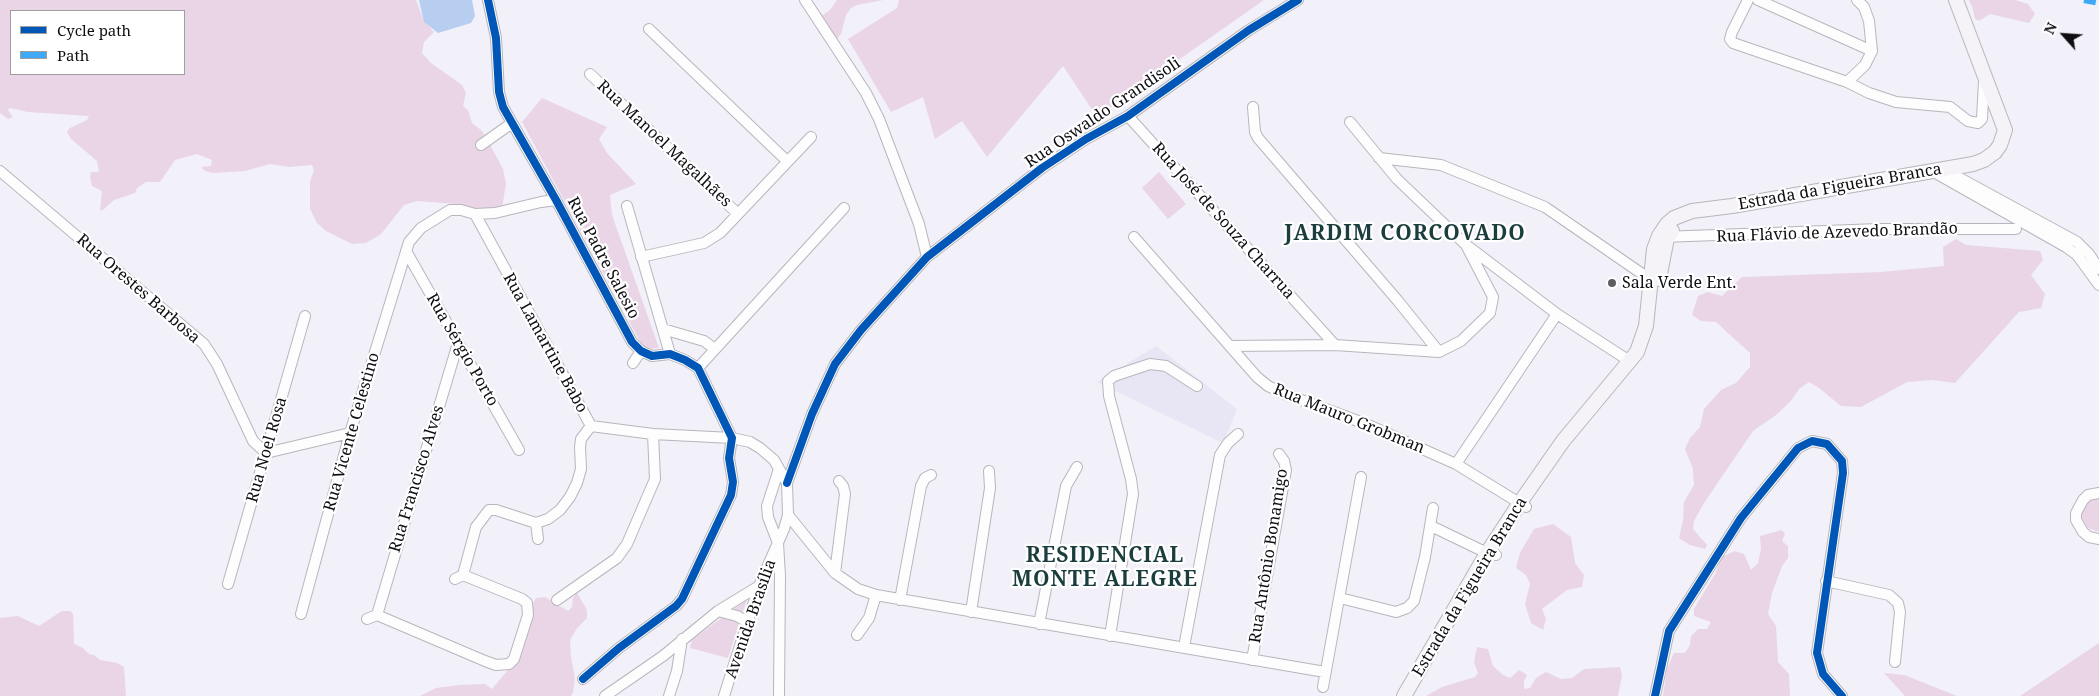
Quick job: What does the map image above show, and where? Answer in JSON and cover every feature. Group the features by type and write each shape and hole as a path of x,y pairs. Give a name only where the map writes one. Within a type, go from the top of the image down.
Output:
{"main road":[{"name":"Estrada da Figueira Branca","path":"1404,696 1447,623 1563,441 1631,362 1643,339 1654,249 1674,218 1692,211 1707,210 1978,162 1995,152 2000,145 2005,130 1956,0"},
{"path":"1523,506 1572,441 1636,365 1648,345 1654,323 1663,237"}],"street":[{"name":"Rua Padre Salesio","path":"488,0 496,38 499,92 503,107 556,200 632,342 641,351"},
{"path":"805,0 866,93 880,119 919,224 927,257"},
{"name":"Rua Oswaldo Grandisoli","path":"787,483 812,414 835,364 861,330 927,257 1042,168 1086,139 1128,116 1249,30 1298,0"},
{"path":"1748,0 1732,32 1730,39 1733,42 1847,82 1896,102 1950,107 1968,121 1978,123 1982,119 1985,75"},
{"path":"1758,0 1872,51"},
{"path":"1847,82 1865,65 1872,51 1869,21 1864,7 1857,0"},
{"path":"649,29 787,161"},
{"name":"Rua Manoel Magalhães","path":"590,74 738,214"},
{"path":"1253,107 1255,132 1258,138 1398,300 1439,352"},
{"name":"Rua José de Souza Charrua","path":"1128,116 1335,346"},
{"path":"1350,122 1398,179 1466,245 1557,314 1631,362"},
{"path":"481,146 512,124"},
{"path":"641,257 704,243 720,233 811,137"},
{"path":"1379,158 1441,166 1544,206 1651,280"},
{"path":"1937,170 2077,255 2099,285"},
{"path":"1937,170 2076,242 2089,254 2099,269"},
{"name":"Rua Orestes Barbosa","path":"0,171 204,344 217,364 253,441 266,453"},
{"name":"Rua Vicente Celestino","path":"302,614 350,433 408,242 421,228 450,210 461,210 475,214 495,213 556,200"},
{"path":"627,206 670,354"},
{"path":"698,368 844,208"},
{"name":"Rua Lamartine Babo","path":"475,214 591,426 653,434 732,438 750,442 774,460 787,483"},
{"name":"Rua Flávio de Azevedo Brandão","path":"1663,237 1879,230 2016,229"},
{"name":"Rua Mauro Grobman","path":"1134,237 1230,346 1268,386 1366,424 1456,464 1523,506"},
{"path":"1230,346 1335,346 1439,352 1461,341 1490,312 1493,304 1493,297 1466,245"},
{"name":"Rua Sérgio Porto","path":"406,251 518,450"},
{"path":"1456,464 1557,314"},
{"name":"Rua Noel Rosa","path":"228,584 305,316"},
{"path":"1317,346 1318,326"},
{"path":"663,329 704,342 715,350"},
{"name":"Rua Francisco Alves","path":"458,343 372,617 496,665 509,664 514,659 528,615 527,603 522,599 459,577 476,527 489,510 496,510 536,522"},
{"path":"583,679 619,648 676,606 682,599 731,495 732,482 729,458 732,438 698,368 670,354 652,356 641,351 633,363"},
{"path":"1110,636 1133,494 1131,479 1109,396 1108,381 1114,376 1150,364 1166,366 1197,386"},
{"path":"538,538 536,522 548,519 560,510 570,497 581,469 581,439 591,426"},
{"path":"266,453 350,433"},
{"path":"557,600 617,558 627,544 655,479 653,434"},
{"path":"1184,647 1220,455 1228,443 1238,434"},
{"path":"1655,696 1669,631 1740,518 1798,448 1812,441 1827,444 1842,461 1843,467 1817,653 1822,674 1842,696"},
{"name":"Rua Antônio Bonamigo","path":"1252,660 1286,470 1284,461 1279,454"},
{"path":"1039,624 1066,486 1077,467"},
{"path":"779,469 767,506 768,517 778,543 781,588 779,696"},
{"path":"971,612 990,488 989,471"},
{"path":"900,600 921,486 925,478 931,474"},
{"path":"1323,687 1362,477"},
{"path":"835,573 845,494 843,486 839,481"},
{"path":"787,483 788,515 835,573 858,589 900,600 1325,672"},
{"path":"2099,493 2088,495 2082,500 2076,512 2076,520 2083,532 2089,537 2099,539"},
{"path":"1340,598 1396,612 1407,608 1414,601 1433,508"},
{"name":"Avenida Brasília","path":"724,696 759,586 788,515"},
{"path":"1430,526 1491,554"},
{"path":"1826,581 1889,595 1898,603 1900,612 1895,662"},
{"path":"605,696 663,656 718,611 759,586"},
{"path":"857,635 869,618 876,595"},
{"path":"718,611 737,616 748,622"},
{"path":"669,696 682,640"},
{"path":"663,656 676,671"}],"shaded area":[{"path":"0,0 416,0 423,19 434,32 424,42 422,53 431,63 462,85 466,93 463,106 468,110 472,123 482,131 489,143 503,169 506,184 502,208 492,217 456,204 417,201 404,205 381,234 366,243 352,244 326,231 317,223 310,209 310,182 314,170 312,165 289,167 270,164 245,171 213,173 205,171 201,167 211,166 212,160 197,154 175,160 160,182 146,182 137,188 135,193 114,200 100,211 102,191 92,186 90,177 91,172 99,172 97,161 71,139 67,132 70,128 87,120 89,116 28,112 10,108 8,110 13,117 8,119 0,113"},
{"path":"837,0 883,0 851,8 846,15 841,34 837,39 831,36 817,14 823,15 830,10"},
{"path":"899,0 1264,0 1097,117 1063,66 987,157 962,121 935,139 923,97 891,112 848,39 897,8"},
{"path":"1969,0 2015,0 2028,4 2035,14 2029,23 1990,14 1979,21 1975,19"},
{"path":"542,98 607,127 599,139 607,153 636,184 610,195 612,215 659,348 644,349 522,122"},
{"path":"1159,172 1186,204 1168,219 1142,188"},
{"path":"1956,239 1966,245 2040,251 2043,260 2031,275 2045,294 2041,308 2019,312 1955,383 1932,380 1907,382 1861,407 1841,406 1809,382 1799,389 1791,401 1776,415 1753,431 1704,503 1694,521 1693,529 1707,545 1705,549 1690,545 1679,538 1684,502 1694,485 1693,469 1685,449 1690,438 1700,427 1704,409 1721,390 1736,383 1750,367 1750,353 1716,322 1701,321 1692,315 1698,296 1708,292 1722,296 1742,277 1881,272 1944,266 1943,247"},
{"path":"1156,346 1237,409 1223,443 1097,382"},
{"path":"2099,497 2099,532 2088,528 2082,518 2082,513 2087,502"},
{"path":"1553,524 1571,537 1575,563 1584,575 1582,587 1567,590 1542,609 1546,619 1543,630 1531,623 1525,604 1530,584 1526,575 1516,568 1520,553 1534,529"},
{"path":"1782,530 1785,534 1782,541 1788,546 1788,558 1782,566 1772,593 1768,614 1776,626 1778,662 1789,674 1790,696 1663,696 1667,669 1674,653 1685,653 1690,645 1691,636 1698,629 1707,629 1711,622 1694,616 1694,609 1715,574 1722,557 1735,551 1744,554 1751,570 1758,563 1761,549 1760,536"},
{"path":"577,593 587,610 587,618 577,628 570,640 575,678 571,696 420,696 436,688 460,685 485,684 492,689 513,664 536,598 545,597 568,611 572,607 573,598"},
{"path":"747,599 728,658 690,648 692,640"},
{"path":"62,611 70,611 73,614 74,644 100,660 117,663 124,667 126,696 0,696 0,618 18,616 39,626"},
{"path":"2099,643 2099,696 2020,696"},
{"path":"1477,647 1488,649 1493,666 1503,675 1510,678 1519,670 1527,675 1524,681 1524,689 1530,688 1536,678 1546,672 1561,679 1572,678 1584,669 1620,667 1622,675 1618,696 1426,696 1442,687 1475,677 1478,673 1474,662"},
{"path":"1884,673 1904,675 1957,696 1905,696"}],"water":[{"path":"419,0 472,0 475,16 471,23 438,33 424,22"}],"marked path":[{"path":"2084,0 2099,3"}],"cycle path":[{"path":"488,0 496,38 499,92 503,107 556,200 632,342 641,351 652,356 670,354 698,368 732,438 729,458 733,482 731,495 682,599 676,606 619,648 583,679"},
{"path":"787,483 812,414 835,364 861,330 927,257 1042,168 1086,139 1128,116 1249,30 1298,0"},
{"path":"1655,696 1669,631 1741,518 1798,448 1812,441 1827,444 1842,461 1843,473 1817,653 1823,674 1842,696"}],"place":[{"name":"Sala Verde Ent.","path":"1612,283"}],"district":[{"name":"JARDIM CORCOVADO","path":"1405,234"},
{"name":"RESIDENCIAL MONTE ALEGRE","path":"1105,568"}]}
